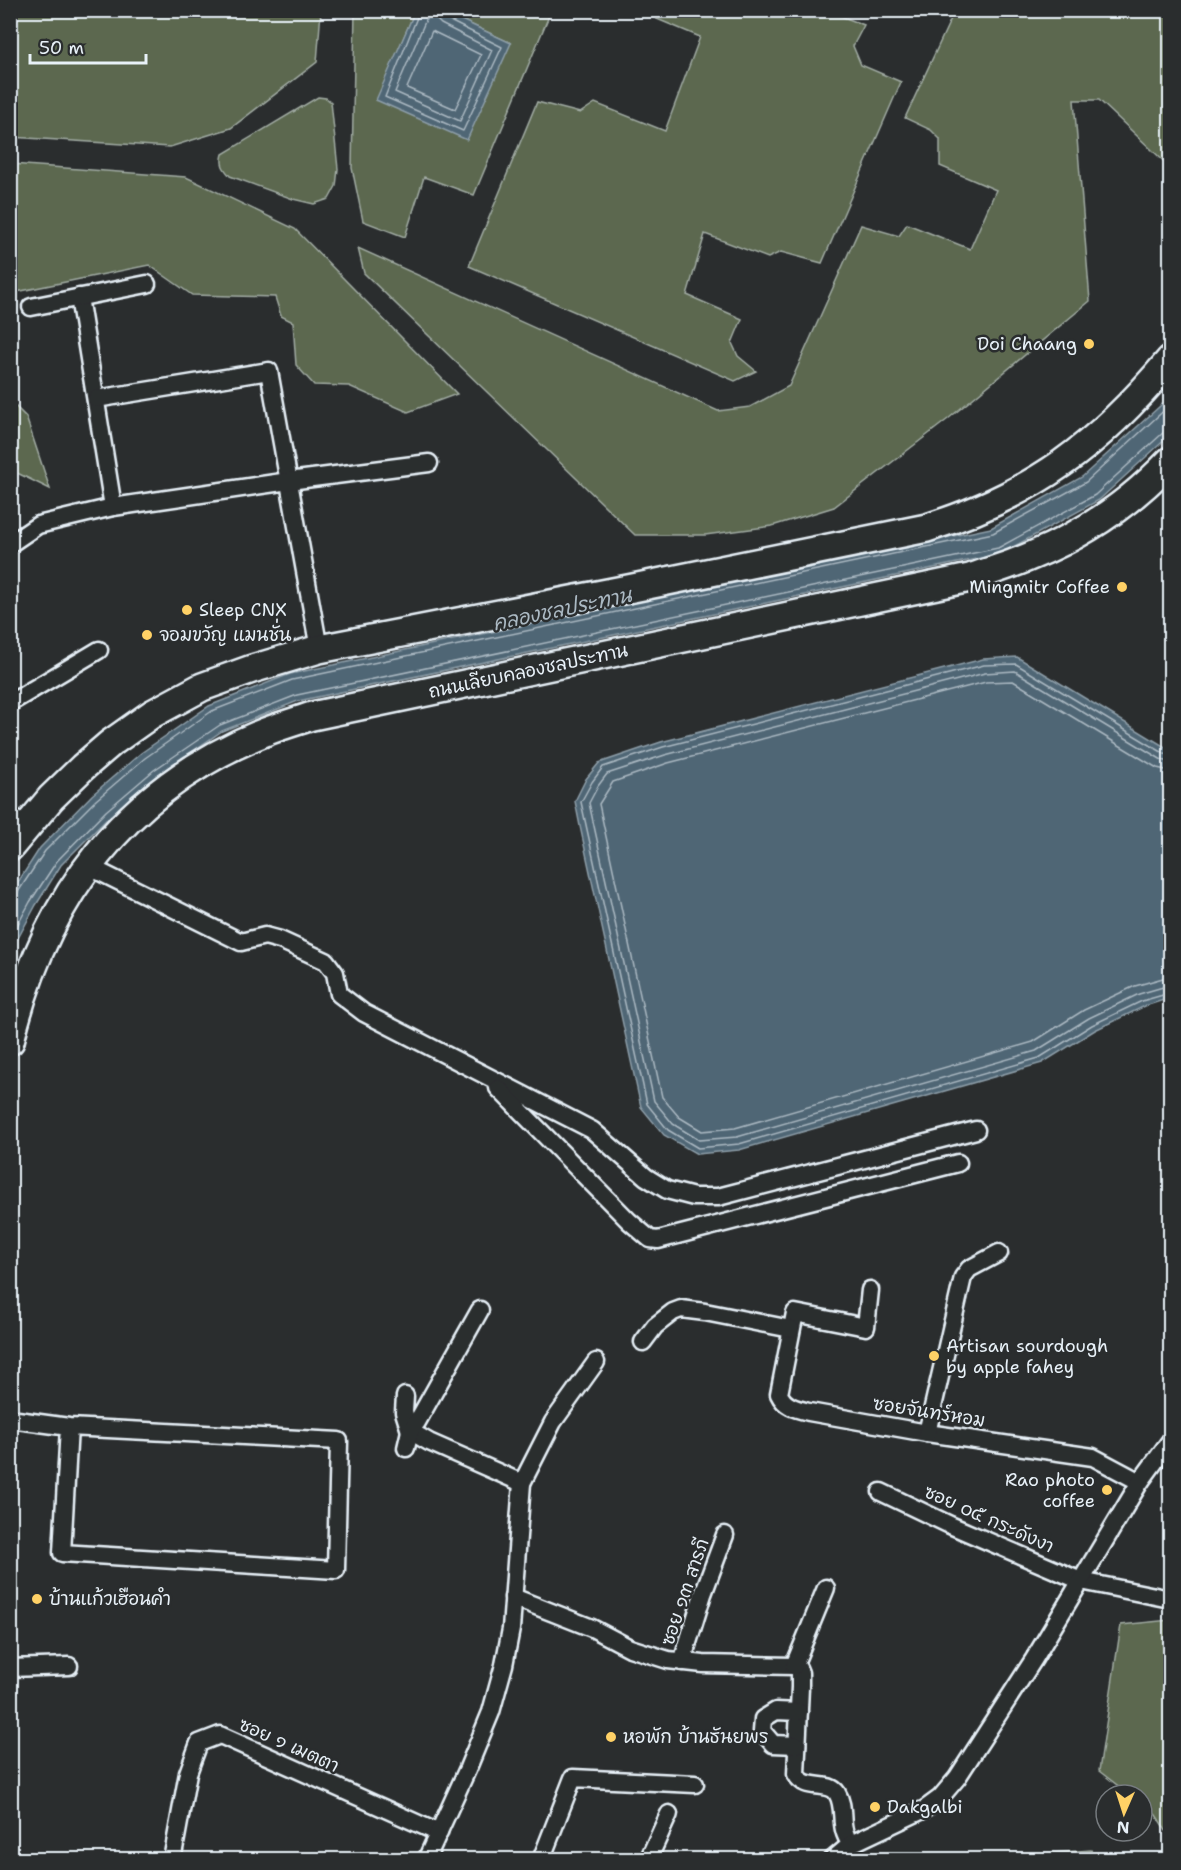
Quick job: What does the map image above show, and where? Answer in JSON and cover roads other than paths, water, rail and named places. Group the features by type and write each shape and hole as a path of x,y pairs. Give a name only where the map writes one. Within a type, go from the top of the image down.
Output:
{"main road":[{"path":"15,831 83,766 152,714 202,687 252,669 319,649 927,528 961,517 1040,480 1077,454 1145,391 1170,360"},
{"name":"ถนนเลียบคลองชลประทาน","path":"10,1041 36,956 63,905 88,866 122,825 168,786 219,753 265,732 312,716 970,578 1031,556 1086,529 1136,494 1170,461"}],"street":[{"path":"31,306 147,284"},
{"path":"79,297 113,507"},
{"path":"96,399 269,371 319,649"},
{"path":"10,544 38,525 113,507 429,463"},
{"path":"10,703 99,650"},
{"path":"88,866 241,942 265,936 280,940 326,961 335,973 339,994 351,1005 592,1130 646,1177 667,1190 694,1197 718,1197 976,1130"},
{"path":"487,1076 629,1221 650,1239 658,1240 958,1163"},
{"path":"927,1432 963,1277 969,1269 999,1253"},
{"path":"643,1342 655,1326 673,1312 681,1309 705,1311 791,1329 795,1313 866,1327 870,1290"},
{"path":"408,1439 480,1310"},
{"name":"ซอยจันทร์หอม","path":"791,1329 779,1394 783,1401 792,1408 927,1432 1093,1457 1140,1482"},
{"path":"426,1860 491,1712 504,1665 511,1629 522,1483 553,1422 596,1362"},
{"path":"405,1396 404,1412 408,1439"},
{"path":"10,1419 69,1427 339,1441 336,1570 62,1554 69,1427"},
{"path":"408,1439 429,1442 522,1483"},
{"path":"832,1860 851,1844 925,1809 940,1798 957,1778 1081,1581 1140,1482 1170,1441"},
{"name":"ซอย ๐๕ กระดังงา","path":"881,1492 950,1525 1081,1581 1170,1599"},
{"name":"ซอย ๑๓ สารภี","path":"682,1662 703,1594 725,1535"},
{"path":"794,1666 826,1588"},
{"path":"513,1597 592,1628 630,1648 668,1660 703,1664 794,1666 798,1668 800,1673 796,1774 803,1783 832,1788 837,1792 840,1799 844,1835 851,1844"},
{"path":"10,1668 69,1666"},
{"path":"797,1745 773,1744 762,1731 763,1719 776,1711 799,1712"},
{"name":"ซอย ๑ เมตตา","path":"172,1860 188,1773 199,1743 220,1736 439,1833"},
{"path":"541,1860 573,1778 696,1784"},
{"path":"648,1860 669,1814"}],"water":[{"path":"415,11 442,11 511,43 467,140 376,100"},
{"path":"1170,397 1170,435 1099,500 1000,554 298,701 222,731 158,775 111,815 61,865 36,905 11,956 11,893 40,848 92,795 141,753 209,706 290,674 991,528 1082,477"},
{"path":"1017,657 1170,750 1170,998 1145,1006 1095,1030 1042,1063 739,1150 697,1154 664,1135 641,1107 575,801 586,779 599,763 661,742 983,659"}],"place":[{"name":"Doi Chaang","path":"1089,344"},
{"name":"Mingmitr Coffee","path":"1122,587"},
{"name":"Sleep CNX","path":"187,610"},
{"name":"จอมขวัญ แมนชั่น","path":"147,635"},
{"name":"Artisan sourdough by apple fahey","path":"934,1356"},
{"name":"Rao photo coffee","path":"1107,1490"},
{"name":"บ้านแก้วเฮือนคำ","path":"37,1599"},
{"name":"หอพัก บ้านธันยพร","path":"611,1737"},
{"name":"Dakgalbi","path":"875,1807"}],"water label":[{"name":"คลองชลประทาน","path":"562,609"}]}
